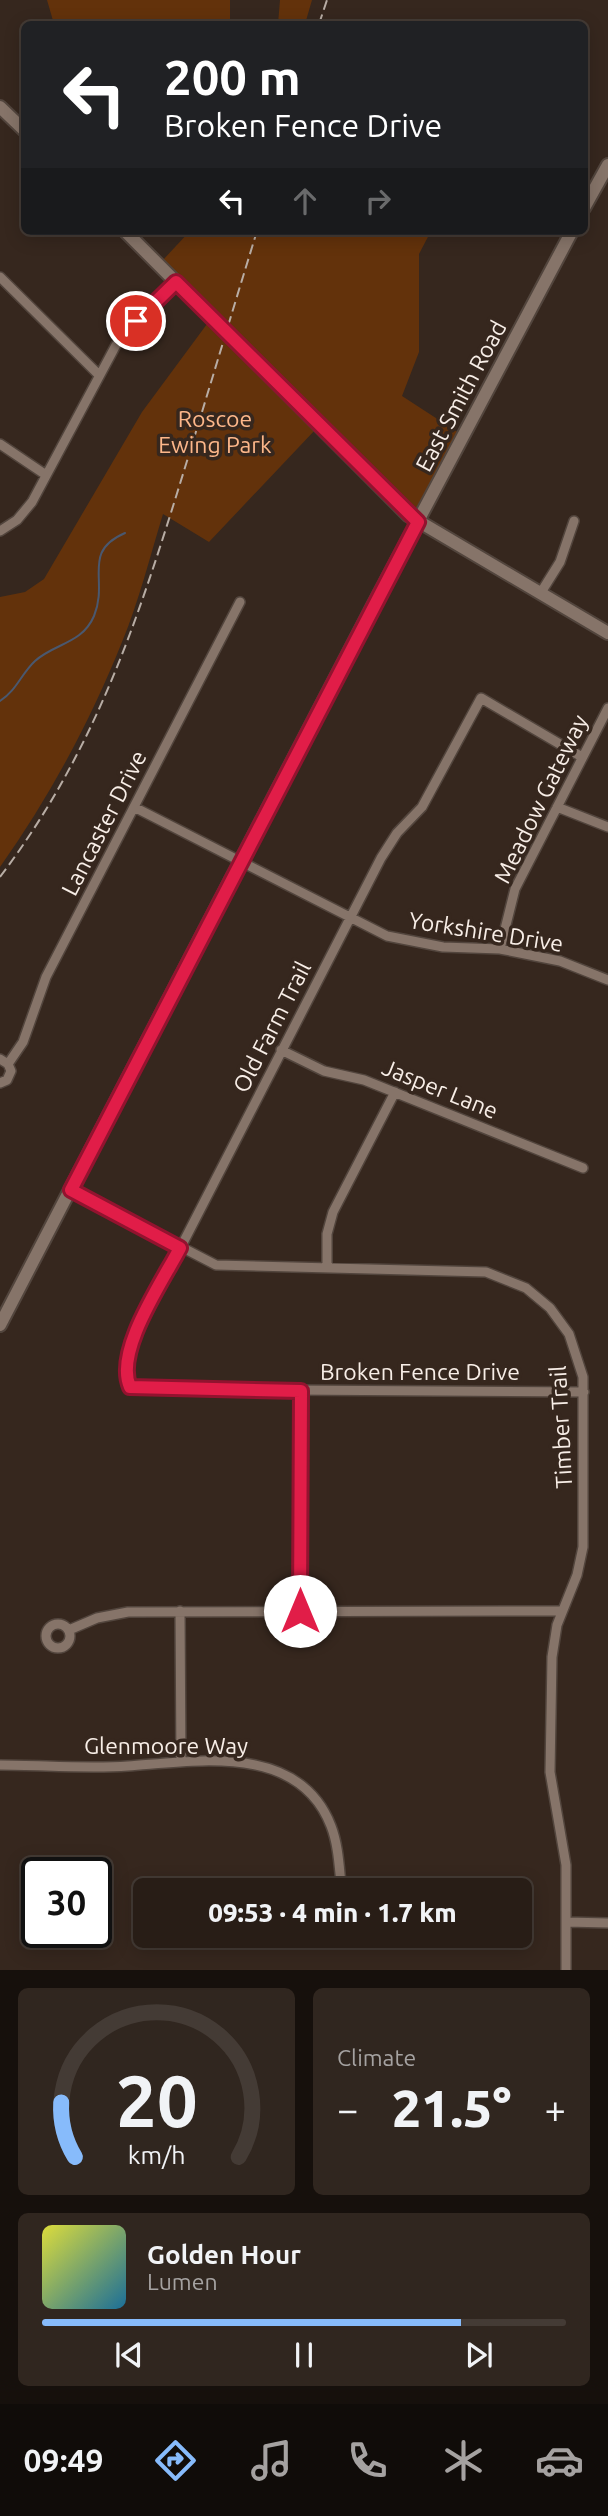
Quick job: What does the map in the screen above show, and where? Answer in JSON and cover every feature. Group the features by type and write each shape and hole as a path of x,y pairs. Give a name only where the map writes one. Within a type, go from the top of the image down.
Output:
{"street":[{"path":"0,107 21,127"},
{"path":"588,201 608,164"},
{"path":"129,235 418,522 608,633"},
{"name":"East Smith Road","path":"0,1325 570,235"},
{"path":"0,277 99,376"},
{"path":"0,531 26,511 125,332 176,282"},
{"path":"0,444 46,475"},
{"path":"540,594 560,562 574,521"},
{"name":"Lancaster Drive","path":"0,1083 9,1077 4,1062 23,1042 47,977 240,602"},
{"name":"Old Farm Trail","path":"130,1387 125,1373 130,1346 350,918 397,833 422,807 481,698 582,757"},
{"name":"Meadow Gateway","path":"500,949 515,889 608,708"},
{"name":"Yorkshire Drive","path":"134,807 387,936 443,947 500,949 560,961 608,979"},
{"path":"557,807 608,827"},
{"name":"Jasper Lane","path":"281,1050 324,1071 364,1080 583,1168"},
{"path":"327,1268 327,1234 333,1212 395,1092"},
{"name":"Timber Trail","path":"71,1190 206,1261 228,1267 471,1269 515,1282 538,1297 564,1327 580,1362 584,1392 583,1547 577,1575 562,1611 552,1657 550,1772 566,1865 566,1970"},
{"name":"Broken Fence Drive","path":"130,1387 301,1391 584,1392"},
{"path":"300,1611 301,1391"},
{"path":"69,1630 112,1614 180,1611 562,1611"},
{"path":"180,1611 181,1762"},
{"name":"Glenmoore Way","path":"0,1765 127,1766 181,1762 259,1764 295,1780 316,1800 330,1823 336,1878"},
{"path":"567,1922 608,1923"}],"green space":[{"path":"47,0 230,0 230,21 53,21"},
{"path":"280,0 312,0 306,21 278,21"},
{"path":"186,235 429,235 419,254 419,352 402,396 462,435 417,520 162,261"},
{"name":"Roscoe Ewing Park","path":"207,324 315,430 209,542 163,514 134,611 96,701 52,786 0,867 0,597 25,592 44,579 142,412"}],"waterway":[{"path":"0,701 11,692 35,661 75,638 89,625 98,603 100,558 104,549 125,533"}],"railway":[{"path":"320,21 327,0"},
{"path":"0,877 62,782 88,733 130,634 166,529 256,235"}],"route":[{"path":"136,321 176,282 418,522 71,1190 180,1248 130,1346 125,1373 130,1387 301,1391 300,1611"}]}
